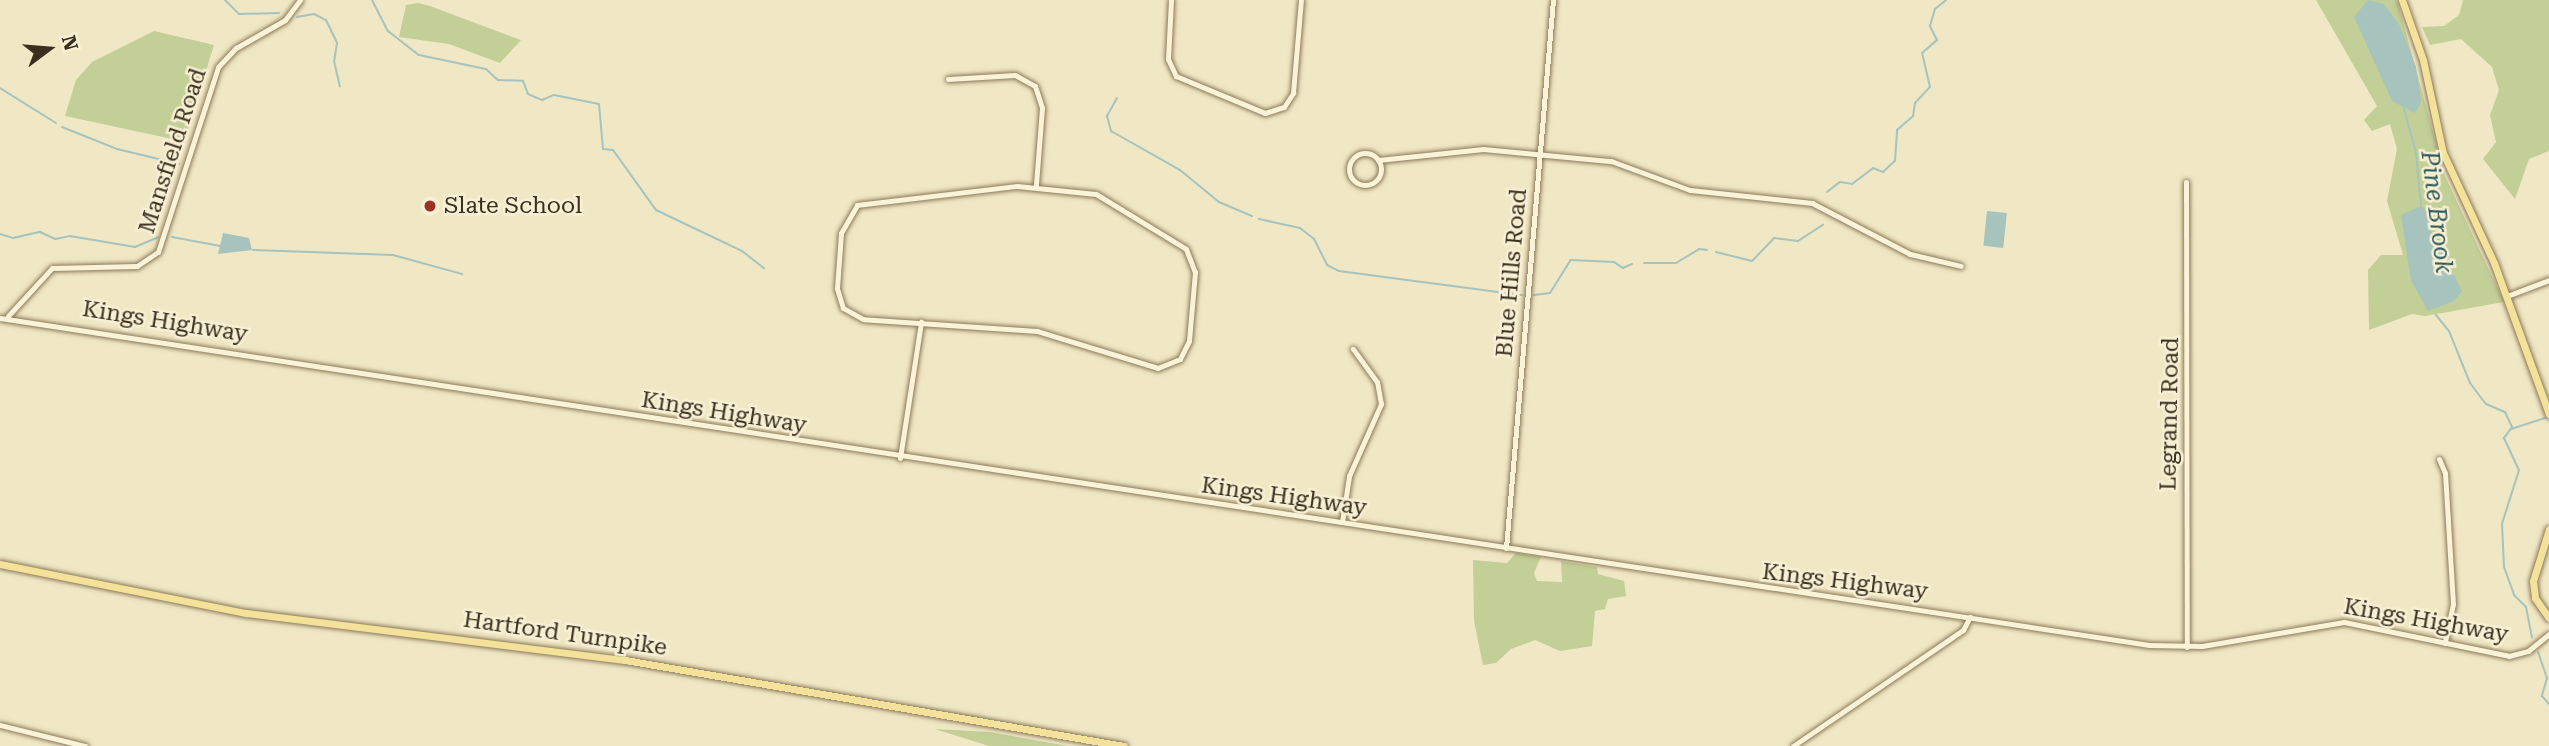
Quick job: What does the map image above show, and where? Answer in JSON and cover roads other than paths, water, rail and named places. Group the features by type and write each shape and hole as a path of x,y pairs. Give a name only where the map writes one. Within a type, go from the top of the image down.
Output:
{"main road":[{"path":"2402,0 2423,60 2439,140 2507,296 2549,414"},
{"path":"2549,529 2533,581 2535,598 2549,618"},
{"name":"Hartford Turnpike","path":"0,564 246,612 614,659 1124,746"}],"street":[{"name":"Mansfield Road","path":"8,316 52,268 128,267 153,258 167,233 218,67 236,48 285,20 300,0"},
{"path":"1171,0 1168,59 1176,76 1254,112 1270,113 1284,107 1293,93 1301,0"},
{"name":"Blue Hills Road","path":"1506,548 1553,0"},
{"path":"948,79 1015,75 1035,86 1042,103 1036,185"},
{"path":"1378,160 1381,169 1373,183 1354,180 1349,171 1355,157 1369,154 1378,160 1483,149 1621,163 1690,190 1812,203 1910,254 1961,266"},
{"name":"Legrand Road","path":"2186,182 2187,647"},
{"path":"1036,185 1102,197 1186,249 1195,272 1189,341 1181,359 1158,368 1037,331 921,322 863,319 843,308 836,288 848,215 870,200 1036,185"},
{"path":"2507,296 2549,281"},
{"path":"0,318 8,316"},
{"name":"Kings Highway","path":"8,316 900,458 2187,647 2337,622 2509,656 2528,651 2549,634"},
{"path":"900,458 921,322"},
{"path":"1342,522 1349,476 1381,404 1377,382 1353,349"},
{"path":"2439,459 2445,473 2453,604 2445,643"},
{"path":"1793,746 1963,631 1970,617"},
{"path":"0,725 85,746"}],"water":[{"path":"2368,0 2384,4 2400,26 2416,67 2421,102 2415,113 2392,101 2354,17"},
{"path":"2421,206 2430,213 2431,230 2462,291 2454,301 2428,311 2411,280 2401,215"},
{"path":"1987,211 2007,213 2003,248 1983,246"},
{"path":"223,233 249,238 252,250 218,254"}],"waterway":[{"path":"225,0 239,14 279,13"},
{"path":"372,0 388,31 419,55 486,69 498,80 523,81 528,94 542,100 554,95 599,104 603,149 613,150 656,210 742,251 764,268"},
{"path":"1827,192 1840,182 1852,184 1873,168 1883,172 1895,161 1897,130 1913,116 1915,103 1930,87 1922,53 1937,40 1930,26 1935,9 1946,0"},
{"path":"297,17 314,14 326,20 337,43 334,61 340,86"},
{"path":"0,88 56,123"},
{"path":"1117,98 1107,116 1111,131 1180,170 1219,202 1252,216"},
{"name":"Pine Brook","path":"2404,109 2416,153 2421,205"},
{"path":"62,127 117,149 179,164"},
{"path":"1259,219 1300,228 1314,239 1327,265 1339,271 1522,295"},
{"path":"1716,252 1752,261 1774,238 1798,241 1823,225"},
{"path":"0,234 13,238 40,232 55,239 70,236 135,247 158,237"},
{"path":"172,237 220,246"},
{"path":"1644,263 1676,263 1699,249 1707,250"},
{"path":"253,250 393,255 462,274"},
{"path":"1534,295 1550,293 1571,260 1614,262 1623,268 1632,264"},
{"name":"Pine Brook","path":"2436,315 2449,331 2470,383 2486,404 2505,412 2512,427 2504,438 2519,470 2502,524 2504,567 2514,595 2526,607 2532,637"},
{"path":"2511,429 2545,418"},
{"name":"Pine Brook","path":"2538,652 2547,678 2542,696 2549,704"}],"place":[{"name":"Slate School","path":"430,206"}]}
